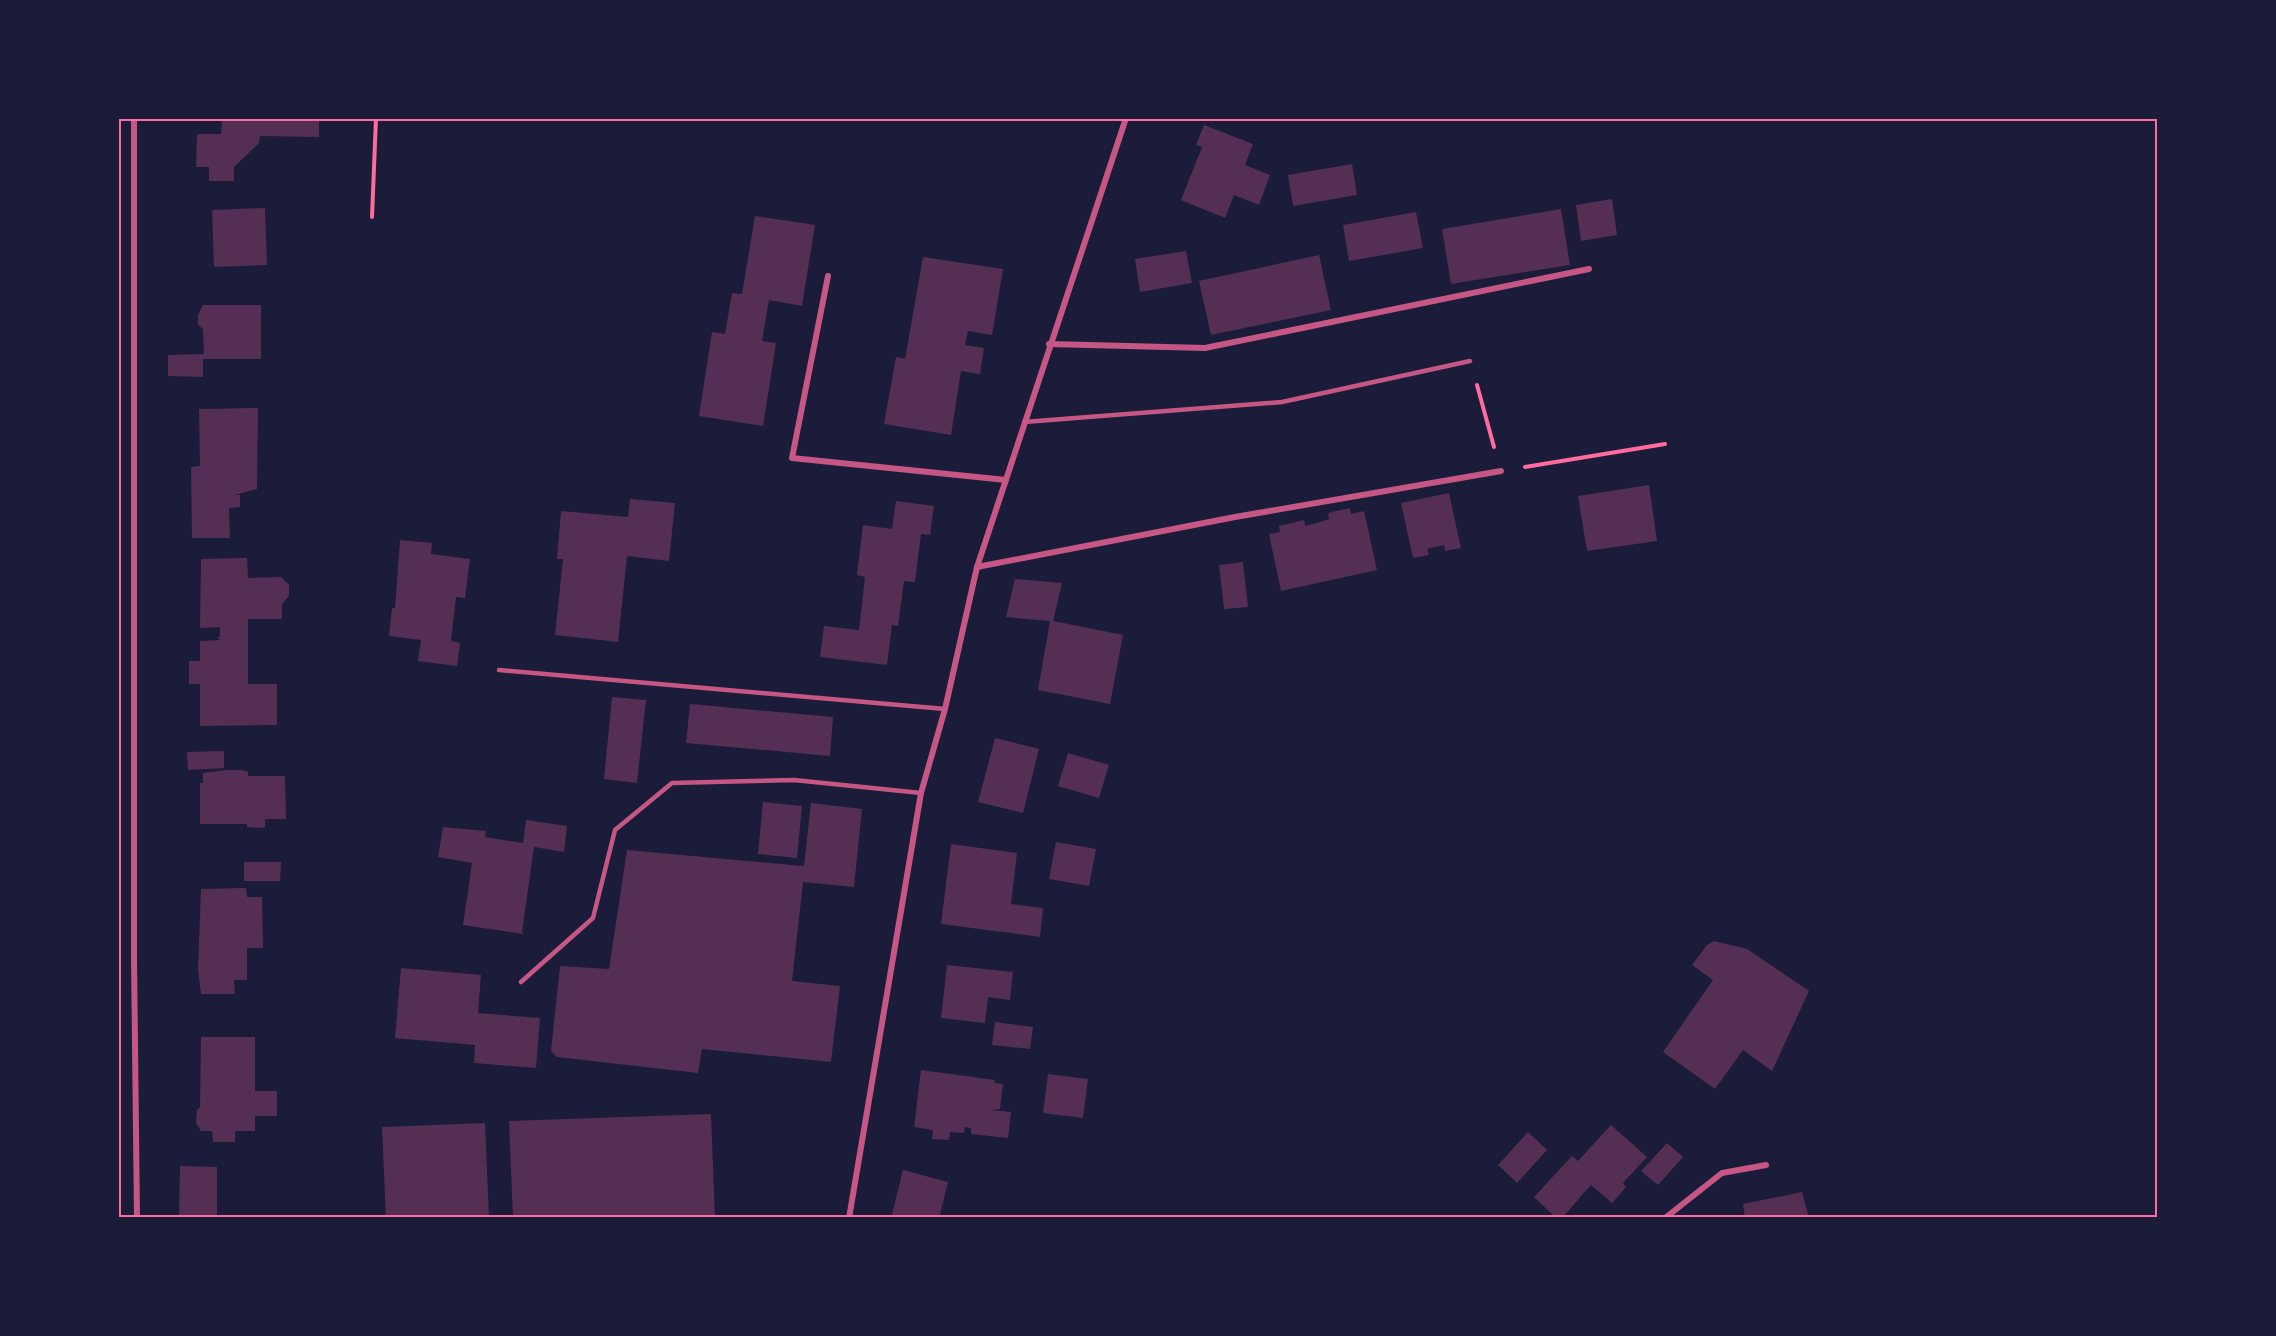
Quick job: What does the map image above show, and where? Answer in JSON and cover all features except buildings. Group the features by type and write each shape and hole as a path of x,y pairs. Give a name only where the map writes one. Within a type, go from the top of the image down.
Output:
{"street":[{"path":"134,118 134,957 137,1218"},
{"path":"849,1218 921,793 945,709 977,567 1049,344 1126,118"},
{"path":"1049,344 1205,348 1589,269"},
{"path":"828,276 792,458 1006,480"},
{"path":"977,567 1235,517 1501,471"},
{"path":"1665,1218 1722,1173 1766,1166"}],"lane":[{"path":"1024,422 1282,402 1470,361"},
{"path":"499,670 945,709"},
{"path":"521,982 593,918 615,830 672,783 794,780 921,793"}],"path":[{"path":"372,217 376,118"},
{"path":"1470,361 1501,471 1665,444"}]}
